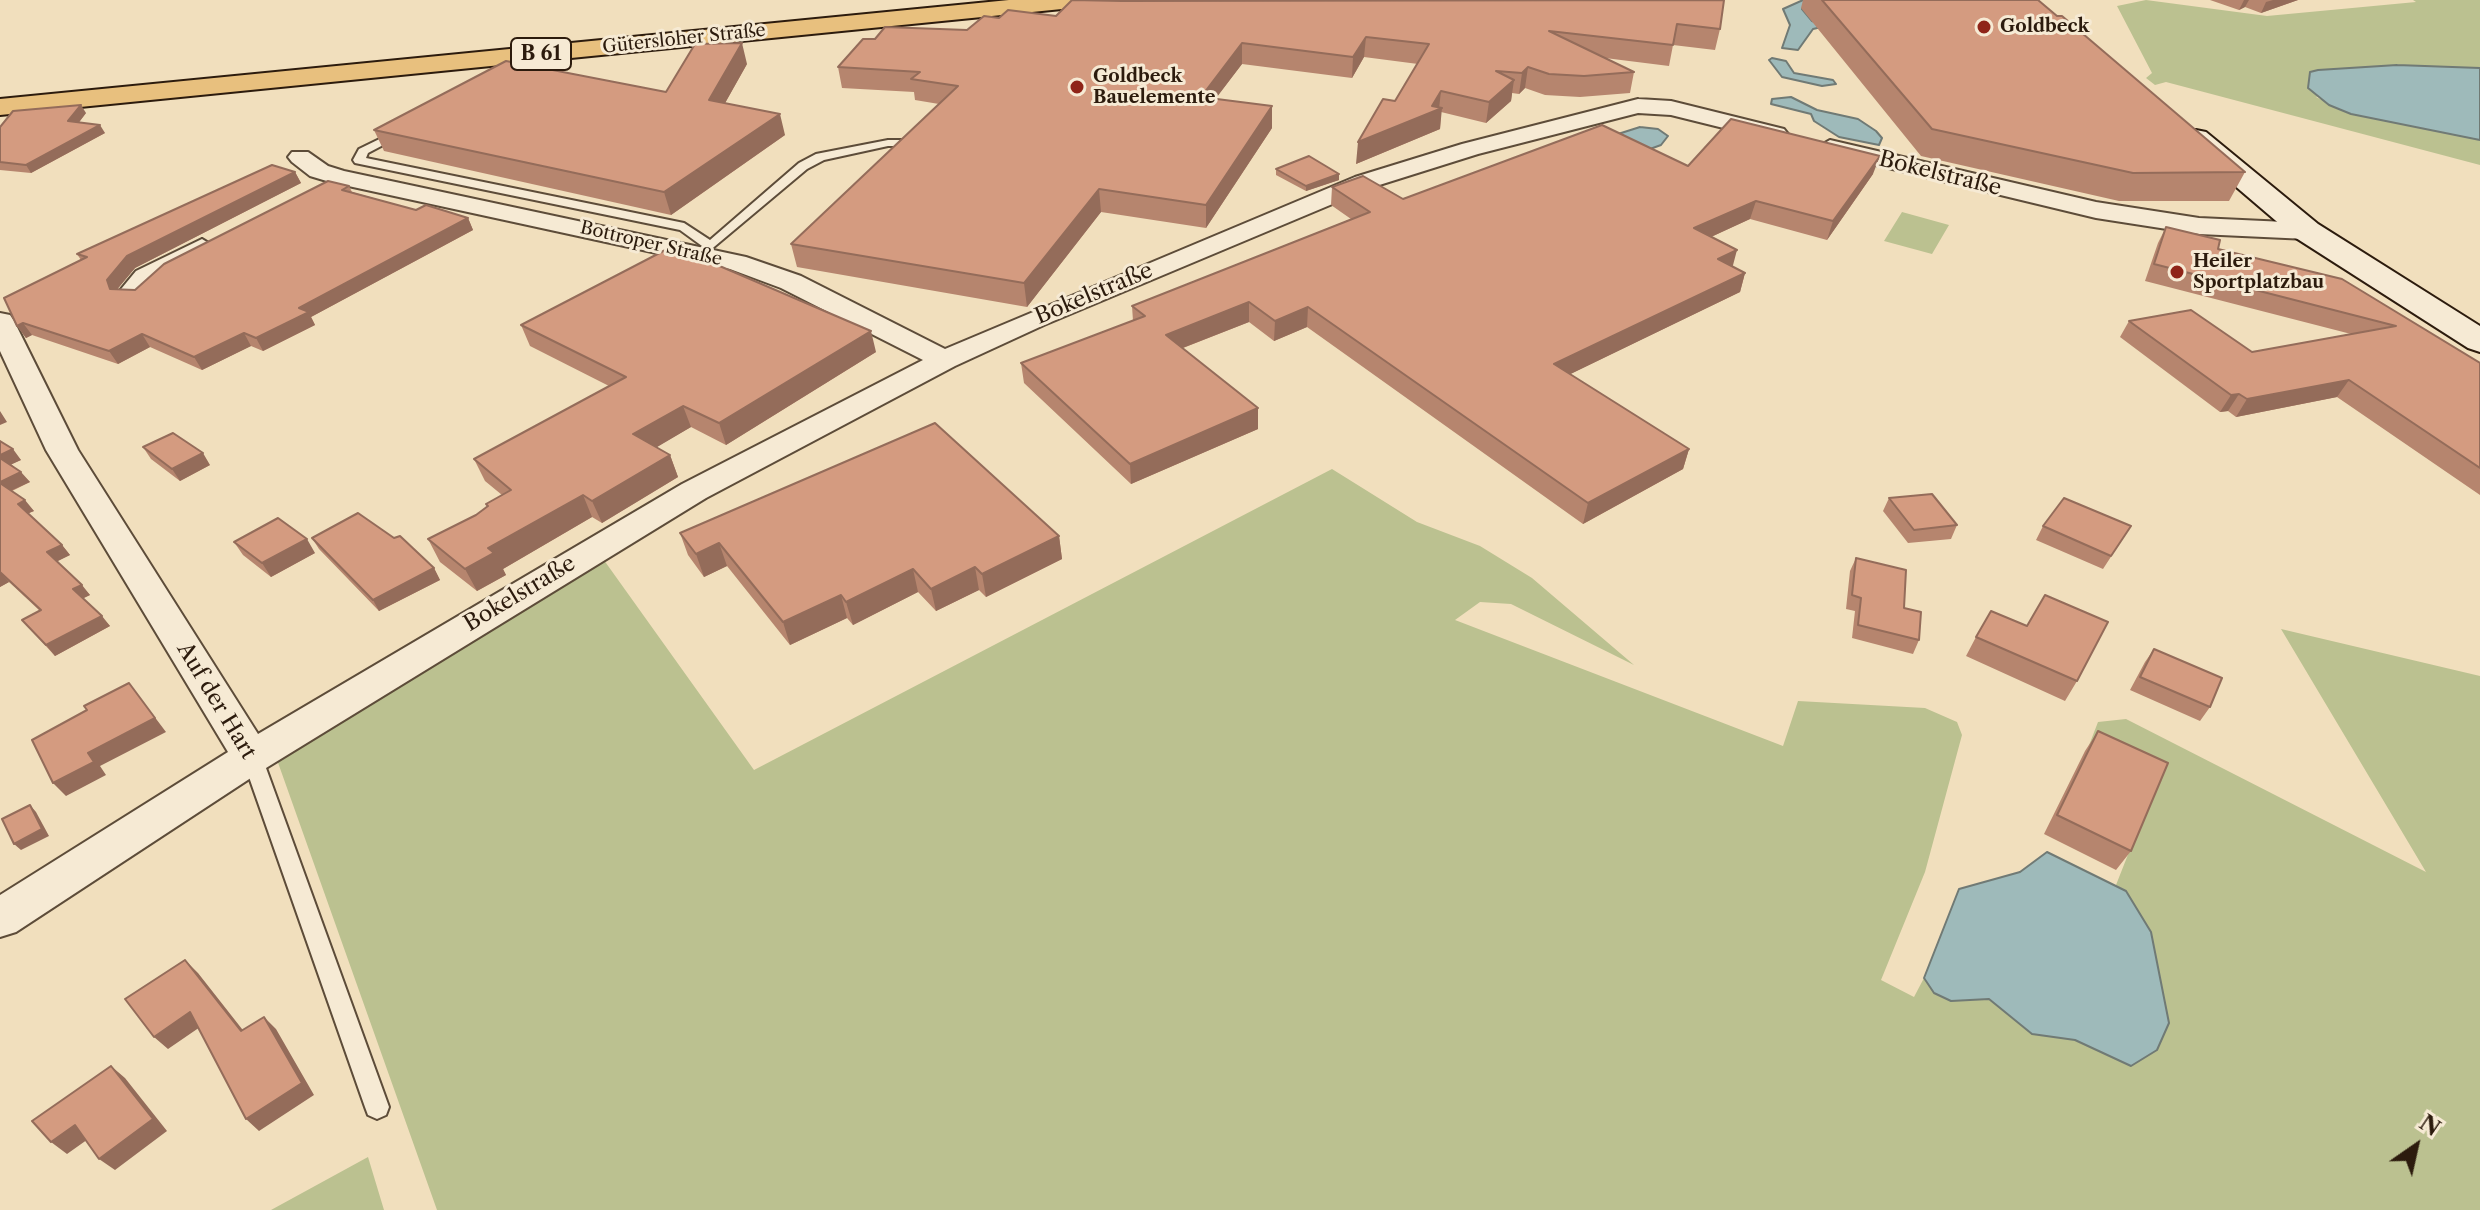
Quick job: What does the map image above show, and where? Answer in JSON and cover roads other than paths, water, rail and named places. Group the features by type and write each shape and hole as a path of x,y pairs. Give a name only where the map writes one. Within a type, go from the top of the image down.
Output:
{"main road":[{"name":"Gütersloher Straße","path":"0,107 1082,0"},
{"path":"2172,118 2307,231 2480,341"}],"street":[{"name":"Bokelstraße","path":"0,918 252,757 694,491 945,360 1324,196 1470,149 1646,105 1671,108 2096,210 2225,229 2307,231"},
{"name":"Bottroper Straße","path":"300,157 319,171 339,177 705,250 791,282 945,360"},
{"path":"312,191 339,177"},
{"path":"131,294 146,277 230,233"},
{"name":"Auf der Hart","path":"0,321 62,450 252,757"}],"lane":[{"path":"419,123 363,151 359,160 684,227 705,250 803,166 820,157 888,143 915,143"},
{"name":"Auf der Hart","path":"252,757 377,1107"}],"water":[{"path":"1803,0 1822,0 1802,9 1812,21 1826,26 1813,29 1798,50 1782,48 1790,25 1783,9"},
{"path":"1769,60 1786,61 1794,73 1833,80 1836,84 1822,86 1782,77"},
{"path":"2397,65 2480,68 2480,140 2351,114 2329,105 2308,88 2310,72"},
{"path":"1791,97 1817,110 1858,119 1882,138 1879,145 1839,137 1814,121 1811,114 1771,104 1772,99"},
{"path":"1640,127 1658,129 1668,136 1661,145 1650,149 1618,134"},
{"path":"2047,852 2126,891 2151,932 2169,1023 2157,1050 2131,1066 2075,1040 2032,1034 1989,999 1951,1001 1934,993 1924,978 1959,889 2020,872"}],"place":[{"name":"Goldbeck","path":"1984,27"},
{"name":"Goldbeck Bauelemente","path":"1077,87"},
{"name":"Heiler Sportplatzbau","path":"2177,272"}]}
